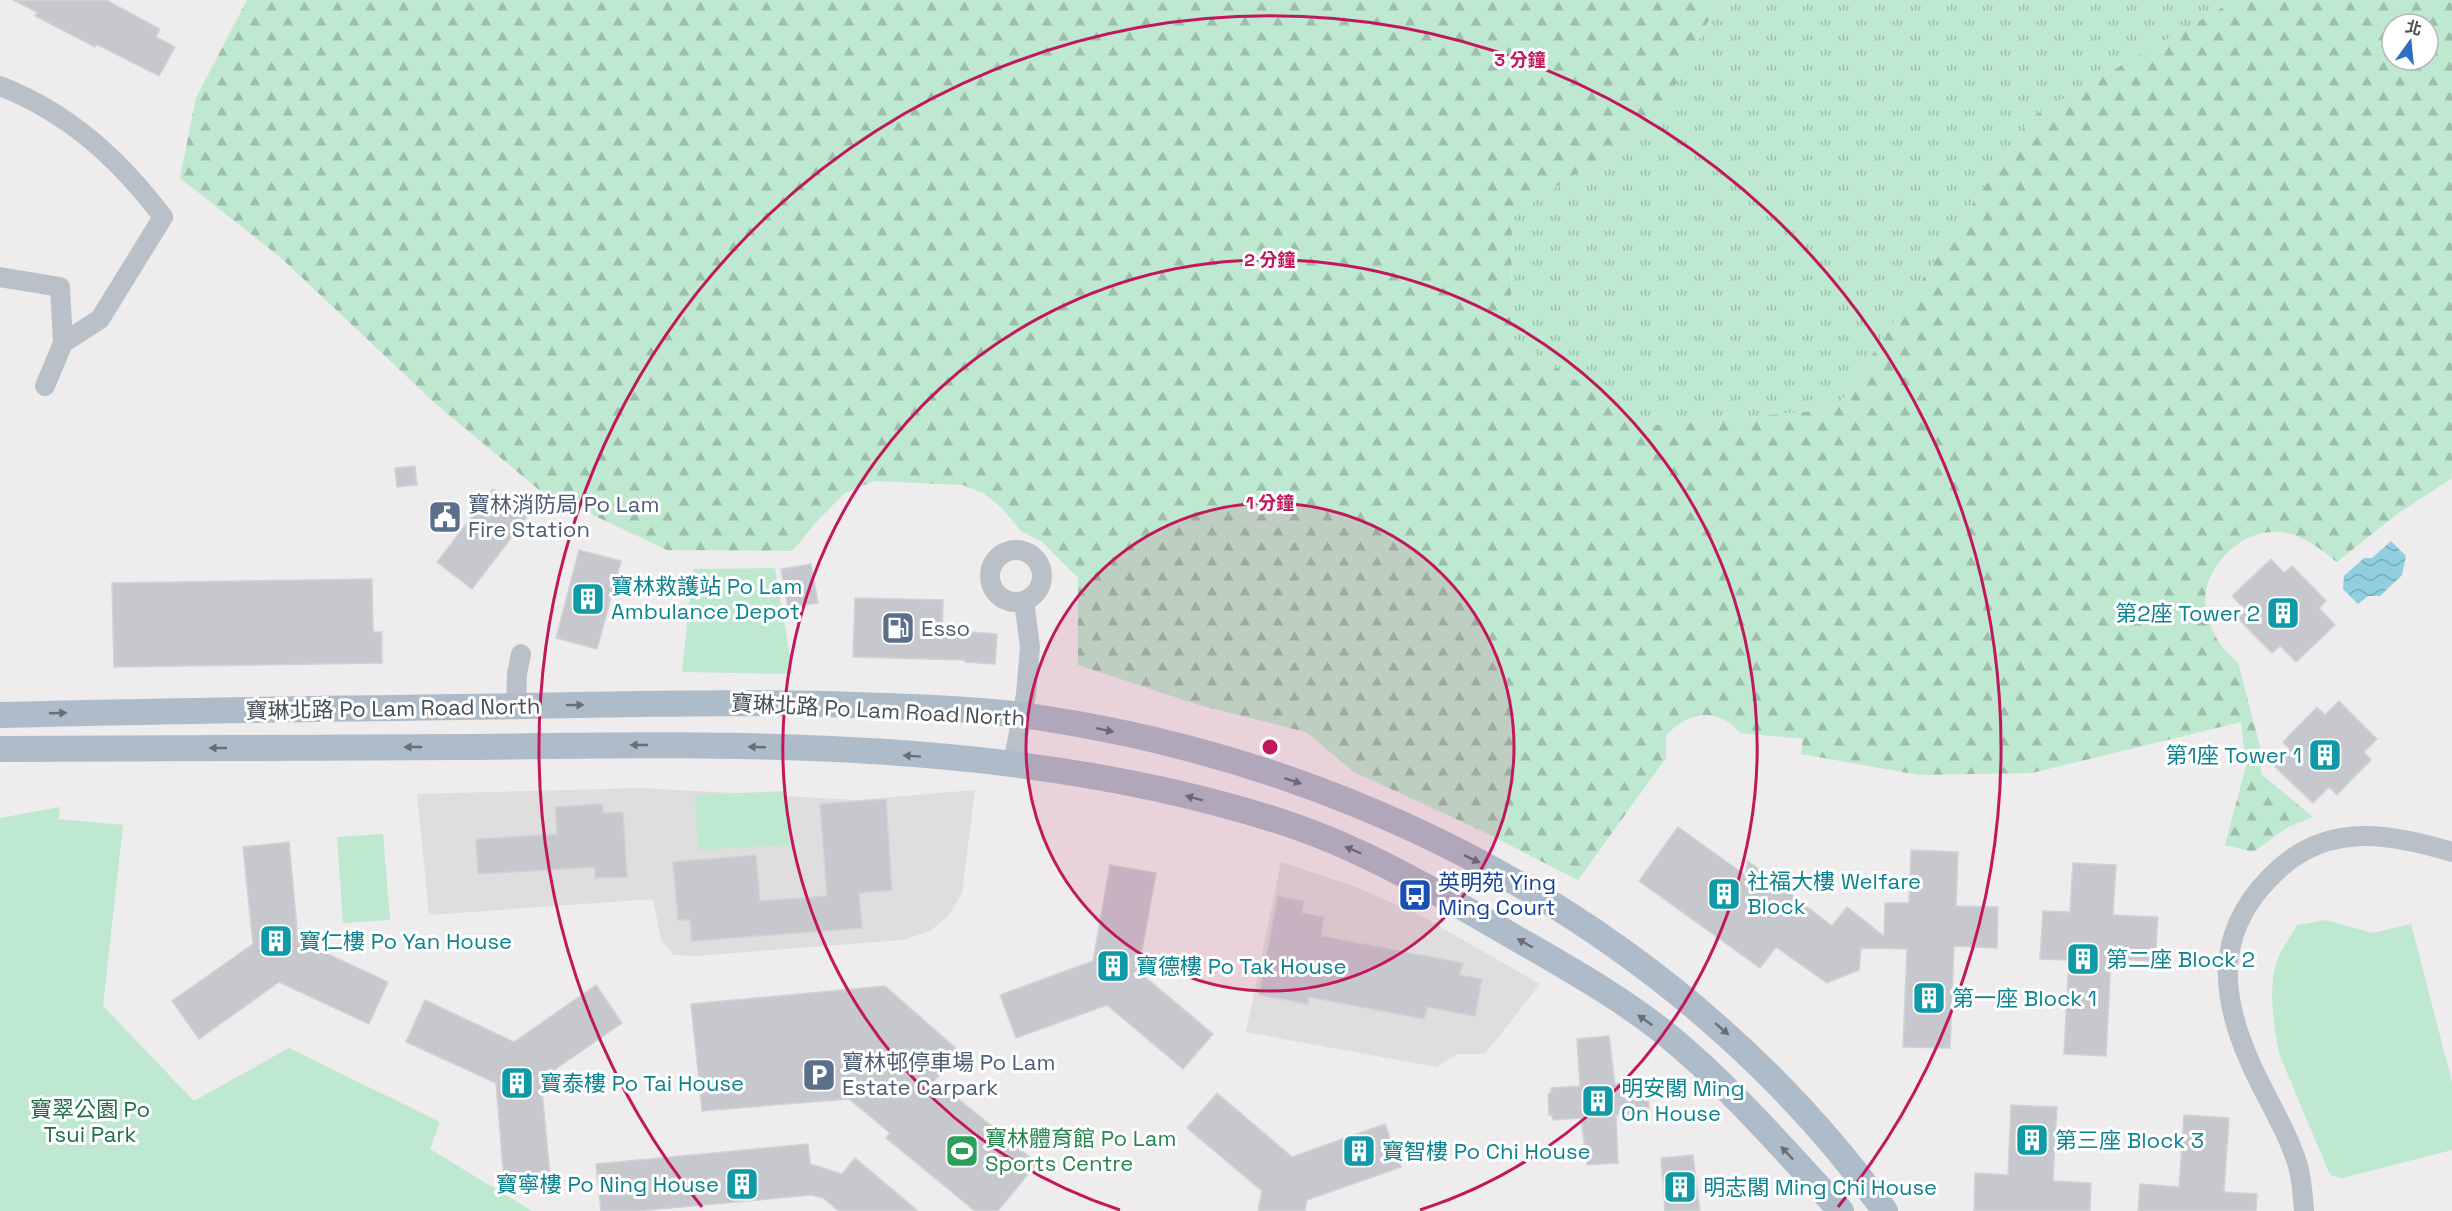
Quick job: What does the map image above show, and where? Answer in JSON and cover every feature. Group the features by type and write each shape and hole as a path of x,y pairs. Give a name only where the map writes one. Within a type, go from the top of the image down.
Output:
{"main road":[{"name":"寶琳北路 Po Lam Road North","path":"0,715 786,702 929,708 1023,716 1137,737 1245,765 1306,785 1489,866 1600,934 1645,965 1702,1011 1802,1107 1885,1211"},
{"name":"寶琳北路 Po Lam Road North","path":"0,749 698,744 815,749 1013,764 1149,786 1286,824 1355,851 1419,881 1575,972 1666,1034 1745,1108 1841,1211"}],"street":[{"path":"0,86 62,117 98,143 133,177 163,217 100,319 63,343"},
{"path":"0,278 60,287 63,343 45,386"},
{"path":"1013,764 1023,716 1030,647 1024,601"},
{"path":"516,706 517,674 521,654"},
{"path":"2304,1211 2302,1188 2295,1157 2250,1063 2231,1011 2227,975 2236,923 2267,879 2303,851 2320,843 2348,836 2376,834 2399,837 2452,852"}],"shaded area":[{"path":"643,788 857,800 975,790 962,893 949,915 930,931 903,940 695,956 673,955 661,939 653,899 429,915 417,794"},
{"path":"1281,862 1356,887 1416,913 1540,984 1485,1054 1457,1054 1437,1067 1246,1032"}],"green space":[{"path":"247,0 1719,0 1657,121 1512,216 1511,337 1644,426 1836,409 2030,118 2230,3 2240,0 2452,0 2452,478 2396,515 2337,562 2300,537 2281,532 2268,532 2243,541 2223,557 2215,568 2206,591 2207,614 2210,626 2222,647 2238,662 2260,747 2261,774 2313,817 2288,827 2253,852 2225,845 2246,766 2241,722 2032,773 1919,775 1801,754 1803,739 1740,733 1722,719 1712,715 1703,715 1683,721 1666,736 1666,758 1578,880 1482,831 1354,772 1306,732 1199,705 1078,665 1078,578 1041,541 1021,531 1001,507 983,493 963,485 874,481 845,493 792,551 667,550 538,489 437,405 280,257 180,178 196,98"},
{"path":"1719,0 2240,0 2230,3 2030,118 1836,409 1644,426 1511,337 1512,216 1657,121"},
{"path":"775,568 793,674 682,672 693,569"},
{"path":"786,791 789,845 698,850 695,795"},
{"name":"寶翠公園 Po Tsui Park","path":"60,807 59,819 123,825 103,1006 194,1101 289,1048 440,1122 430,1149 532,1211 0,1211 0,818"},
{"path":"383,834 390,920 343,923 337,837"},
{"path":"2326,920 2372,933 2411,924 2452,1082 2452,1150 2342,1178 2330,1175 2280,1056 2272,993 2278,958 2297,925"}],"water":[{"path":"2391,541 2406,556 2402,575 2380,596 2368,596 2358,604 2343,589 2344,576 2364,558 2372,558"}],"building":[{"path":"13,0 106,0 160,29 156,37 175,47 159,76 35,16 37,12"},
{"path":"415,466 417,485 397,487 395,468"},
{"name":"寶林消防局 Po Lam Fire Station","path":"493,489 528,516 472,589 437,562"},
{"name":"寶林救護站 Po Lam Ambulance Depot","path":"579,550 621,561 597,649 556,638"},
{"name":"第2座 Tower 2","path":"2271,559 2284,573 2292,566 2312,586 2326,601 2319,608 2335,625 2296,662 2280,646 2272,653 2251,632 2238,618 2246,610 2232,596"},
{"path":"811,564 818,603 788,608 781,569"},
{"path":"372,579 373,632 382,632 382,663 114,667 112,583"},
{"name":"Esso","path":"855,598 943,600 942,630 997,634 995,664 965,662 965,660 853,657"},
{"name":"第1座 Tower 1","path":"2339,701 2377,739 2364,752 2371,760 2337,795 2329,787 2313,803 2274,766 2290,749 2283,742 2317,707 2325,715"},
{"path":"886,799 892,890 859,893 862,928 692,941 690,920 678,920 673,862 756,855 760,901 827,896 820,804"},
{"path":"602,804 603,813 623,812 627,877 595,878 595,867 478,874 476,839 557,834 555,807"},
{"path":"1678,827 1745,875 1748,861 1832,926 1847,907 1884,936 1885,903 1909,903 1911,850 1958,852 1956,906 1998,907 1997,948 1954,946 1950,1048 1903,1047 1907,949 1861,948 1859,970 1827,983 1776,947 1760,968 1639,881"},
{"name":"寶仁樓 Po Yan House","path":"289,842 298,940 388,982 369,1024 279,982 199,1039 172,1001 253,944 243,847"},
{"name":"第二座 Block 2","path":"2073,863 2116,865 2113,915 2158,917 2155,961 2111,959 2106,1056 2064,1054 2069,960 2040,959 2043,911 2070,912"},
{"name":"寶德樓 Po Tak House","path":"1110,865 1156,873 1138,971 1213,1034 1183,1069 1107,1005 1016,1038 1000,995 1093,961"},
{"path":"1278,896 1304,901 1302,913 1324,917 1321,936 1463,963 1460,975 1482,979 1475,1016 1427,1007 1424,1019 1309,997 1308,1004 1259,995"},
{"name":"寶泰樓 Po Tai House","path":"596,985 622,1023 541,1079 550,1176 504,1180 496,1083 406,1042 425,1000 514,1042"},
{"name":"寶林邨停車場 Po Lam Estate Carpark","path":"885,986 959,1051 935,1080 1037,1163 998,1211 975,1211 886,1138 890,1133 849,1099 702,1111 691,1004"},
{"name":"明安閣 Ming On House","path":"1609,1036 1615,1084 1643,1082 1644,1088 1648,1087 1649,1108 1645,1108 1645,1113 1616,1115 1618,1163 1587,1165 1581,1118 1553,1120 1552,1115 1549,1115 1548,1094 1551,1093 1551,1088 1580,1086 1577,1039"},
{"name":"寶智樓 Po Chi House","path":"1217,1093 1292,1157 1385,1124 1401,1167 1307,1200 1305,1211 1258,1211 1262,1191 1187,1128"},
{"name":"第三座 Block 3","path":"2011,1105 2057,1107 2053,1181 2091,1183 2090,1211 1974,1211 1975,1173 2008,1175"},
{"path":"2184,1115 2229,1118 2224,1192 2257,1194 2256,1211 2138,1211 2140,1184 2179,1187"},
{"name":"寶寧樓 Po Ning House","path":"808,1144 810,1164 842,1174 855,1158 918,1211 839,1211 823,1198 812,1195 637,1211 601,1211 596,1164"},
{"name":"明志閣 Ming Chi House","path":"1693,1155 1700,1211 1665,1211 1661,1158"}],"place":[{"name":"寶林消防局 Po Lam Fire Station","path":"445,517"},
{"name":"寶林救護站 Po Lam Ambulance Depot","path":"588,599"},
{"name":"第2座 Tower 2","path":"2283,613"},
{"name":"Esso","path":"898,628"},
{"name":"第1座 Tower 1","path":"2325,755"},
{"name":"社福大樓 Welfare Block","path":"1724,894"},
{"name":"英明苑 Ying Ming Court","path":"1415,895"},
{"name":"寶仁樓 Po Yan House","path":"276,941"},
{"name":"第二座 Block 2","path":"2083,959"},
{"name":"寶德樓 Po Tak House","path":"1113,966"},
{"name":"第一座 Block 1","path":"1929,998"},
{"name":"寶林邨停車場 Po Lam Estate Carpark","path":"819,1075"},
{"name":"寶泰樓 Po Tai House","path":"517,1083"},
{"name":"明安閣 Ming On House","path":"1598,1101"},
{"name":"第三座 Block 3","path":"2032,1140"},
{"name":"寶林體育館 Po Lam Sports Centre","path":"962,1151"},
{"name":"寶智樓 Po Chi House","path":"1359,1151"},
{"name":"寶寧樓 Po Ning House","path":"742,1184"},
{"name":"明志閣 Ming Chi House","path":"1680,1187"}]}
